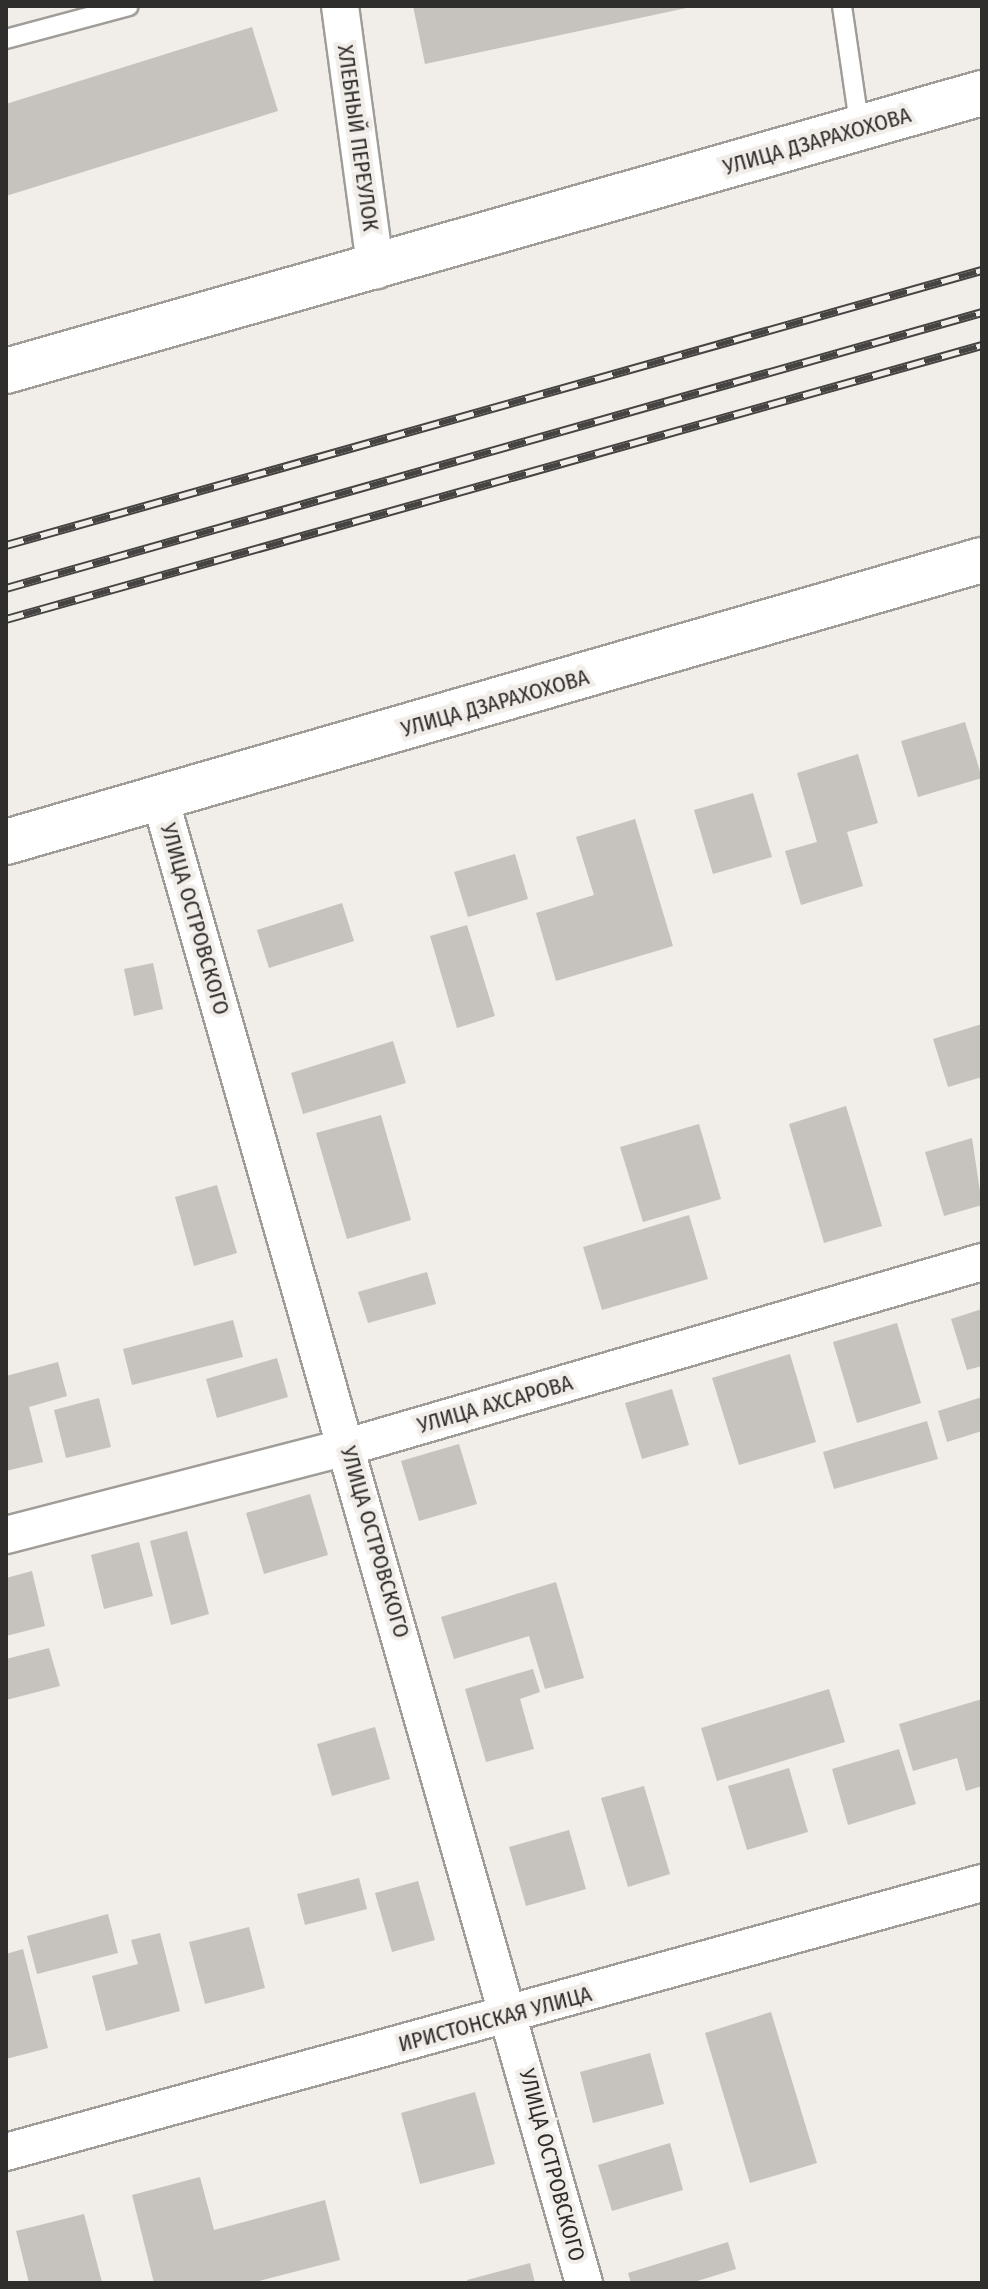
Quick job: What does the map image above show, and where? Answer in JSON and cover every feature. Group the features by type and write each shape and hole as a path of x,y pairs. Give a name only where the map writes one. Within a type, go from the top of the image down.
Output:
{"street":[{"name":"ХЛЕБНЫЙ ПЕРЕУЛОК","path":"340,6 376,271"},
{"name":"УЛИЦА ДЗАРАХОХОВА","path":"6,371 376,271 982,93"},
{"name":"УЛИЦА ДЗАРАХОХОВА","path":"6,842 161,802 982,560"},
{"name":"УЛИЦА ОСТРОВСКОГО","path":"161,802 511,2015 584,2283"},
{"name":"УЛИЦА АХСАРОВА","path":"6,1535 347,1447 982,1262"},
{"name":"ИРИСТОНСКАЯ УЛИЦА","path":"6,2152 982,1883"}],"lane":[{"path":"6,39 65,13 129,6"},
{"path":"842,6 860,129"}],"building":[{"path":"413,6 691,6 691,7 425,64"},
{"path":"252,27 278,111 6,196 6,104"},
{"path":"965,722 982,778 918,797 901,741"},
{"path":"858,754 878,823 847,832 863,886 801,905 785,851 817,842 797,773"},
{"path":"753,793 772,857 713,874 694,810"},
{"path":"635,819 673,946 556,981 536,913 594,895 576,837"},
{"path":"515,854 528,899 468,917 454,872"},
{"path":"342,903 354,941 269,968 257,930"},
{"path":"467,925 495,1016 457,1028 430,936"},
{"path":"153,963 163,1009 134,1016 124,969"},
{"path":"982,1024 982,1077 948,1087 933,1039"},
{"path":"393,1041 406,1083 303,1114 291,1073"},
{"path":"846,1106 882,1226 824,1243 789,1124"},
{"path":"381,1115 411,1220 347,1239 316,1133"},
{"path":"699,1124 721,1199 643,1222 620,1147"},
{"path":"972,1138 982,1205 944,1216 925,1152"},
{"path":"217,1185 237,1253 194,1266 175,1197"},
{"path":"689,1215 708,1279 602,1310 583,1247"},
{"path":"427,1272 436,1304 368,1323 358,1292"},
{"path":"982,1309 982,1366 967,1370 951,1319"},
{"path":"233,1320 243,1357 132,1385 123,1349"},
{"path":"897,1323 921,1403 857,1423 833,1342"},
{"path":"790,1354 816,1442 739,1465 712,1378"},
{"path":"277,1358 288,1397 217,1418 206,1379"},
{"path":"58,1362 67,1396 29,1407 43,1462 6,1471 6,1376"},
{"path":"672,1389 689,1445 642,1459 625,1403"},
{"path":"982,1397 982,1431 947,1442 938,1411"},
{"path":"99,1398 111,1447 66,1458 54,1410"},
{"path":"927,1421 938,1459 834,1489 823,1452"},
{"path":"459,1444 477,1504 419,1521 401,1461"},
{"path":"310,1494 328,1555 264,1574 246,1513"},
{"path":"187,1531 209,1614 171,1625 150,1541"},
{"path":"139,1542 153,1596 104,1609 91,1555"},
{"path":"32,1571 45,1626 6,1636 6,1578"},
{"path":"556,1582 584,1678 545,1689 529,1636 454,1659 441,1617"},
{"path":"49,1648 60,1686 6,1700 6,1659"},
{"path":"533,1669 540,1692 520,1699 534,1749 486,1762 465,1689"},
{"path":"829,1689 845,1742 717,1781 701,1728"},
{"path":"982,1699 982,1786 966,1791 957,1758 913,1771 899,1724"},
{"path":"375,1727 390,1779 332,1796 317,1744"},
{"path":"899,1749 916,1804 848,1825 832,1769"},
{"path":"789,1768 808,1832 747,1850 728,1786"},
{"path":"644,1786 670,1874 628,1887 601,1798"},
{"path":"569,1830 586,1889 526,1906 509,1847"},
{"path":"359,1878 367,1909 305,1925 297,1894"},
{"path":"418,1881 435,1940 392,1952 375,1893"},
{"path":"108,1914 118,1953 37,1974 27,1936"},
{"path":"249,1927 265,1988 205,2004 189,1942"},
{"path":"160,1933 180,2011 106,2031 92,1976 138,1964 131,1940"},
{"path":"23,1949 48,2048 6,2059 6,1954"},
{"path":"771,2012 817,2163 750,2183 705,2033"},
{"path":"650,2053 664,2104 593,2123 580,2072"},
{"path":"475,2092 495,2164 420,2184 401,2113"},
{"path":"670,2143 683,2190 612,2211 598,2165"},
{"path":"200,2177 214,2230 325,2200 340,2260 251,2283 154,2283 132,2195"},
{"path":"84,2214 102,2282 29,2283 16,2231"},
{"path":"728,2242 736,2269 691,2283 631,2283 628,2273"},
{"path":"530,2263 535,2283 468,2283 467,2280"}],"railway":[{"path":"6,545 982,270"},
{"path":"6,588 982,312"},
{"path":"6,619 982,345"}]}
